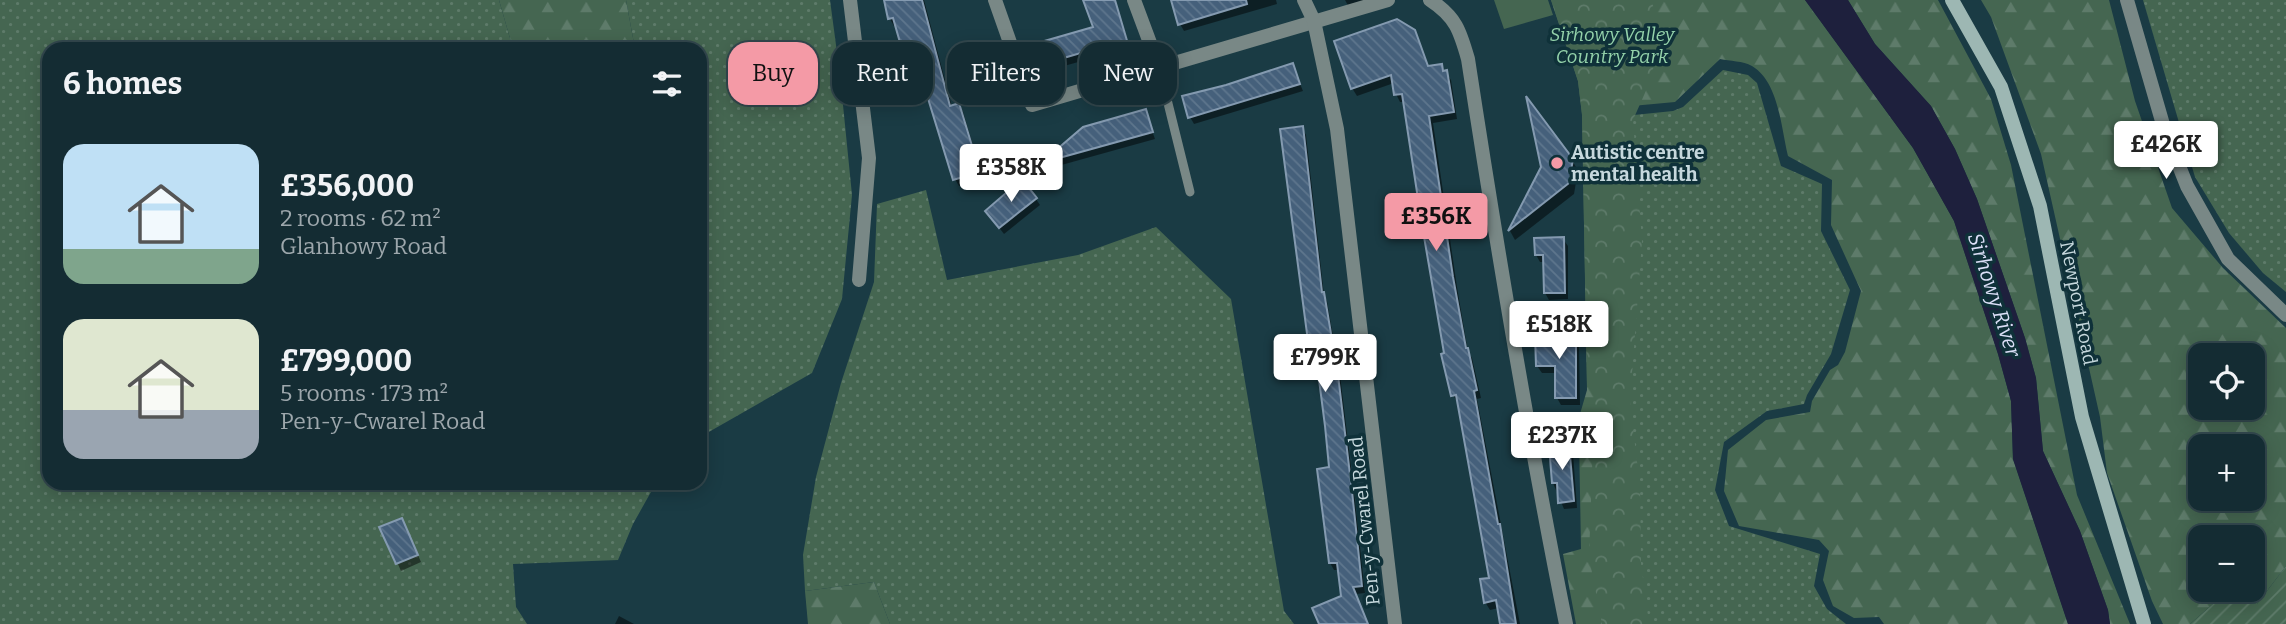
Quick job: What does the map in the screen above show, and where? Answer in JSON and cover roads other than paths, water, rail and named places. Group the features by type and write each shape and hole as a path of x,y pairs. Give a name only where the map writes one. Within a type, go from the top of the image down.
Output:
{"main road":[{"name":"Newport Road","path":"1952,0 2001,87 2040,206 2082,417 2144,624"}],"street":[{"path":"850,0 869,158 859,280"},
{"path":"995,0 1032,105 1079,91"},
{"path":"1134,0 1149,42"},
{"name":"Pen-y-Cwarel Road","path":"1304,0 1314,21 1337,130 1395,624"},
{"path":"1177,61 1388,0"},
{"path":"1430,0 1443,8 1460,30 1468,59 1506,306 1566,624"},
{"path":"2127,0 2164,128 2188,186 2228,259 2286,315"}],"lane":[{"path":"1168,105 1190,192"}],"water":[{"name":"Sirhowy River","path":"1805,0 1848,0 1875,44 1931,106 1955,149 1977,199 2025,338 2036,378 2043,451 2080,531 2108,610 2110,624 2068,624 2013,459 2011,401 1954,221 1913,148"}],"place":[{"name":"Autistic centre mental health","path":"1557,163"}],"park label":[{"name":"Sirhowy Valley Country Park","path":"1612,45"}]}
